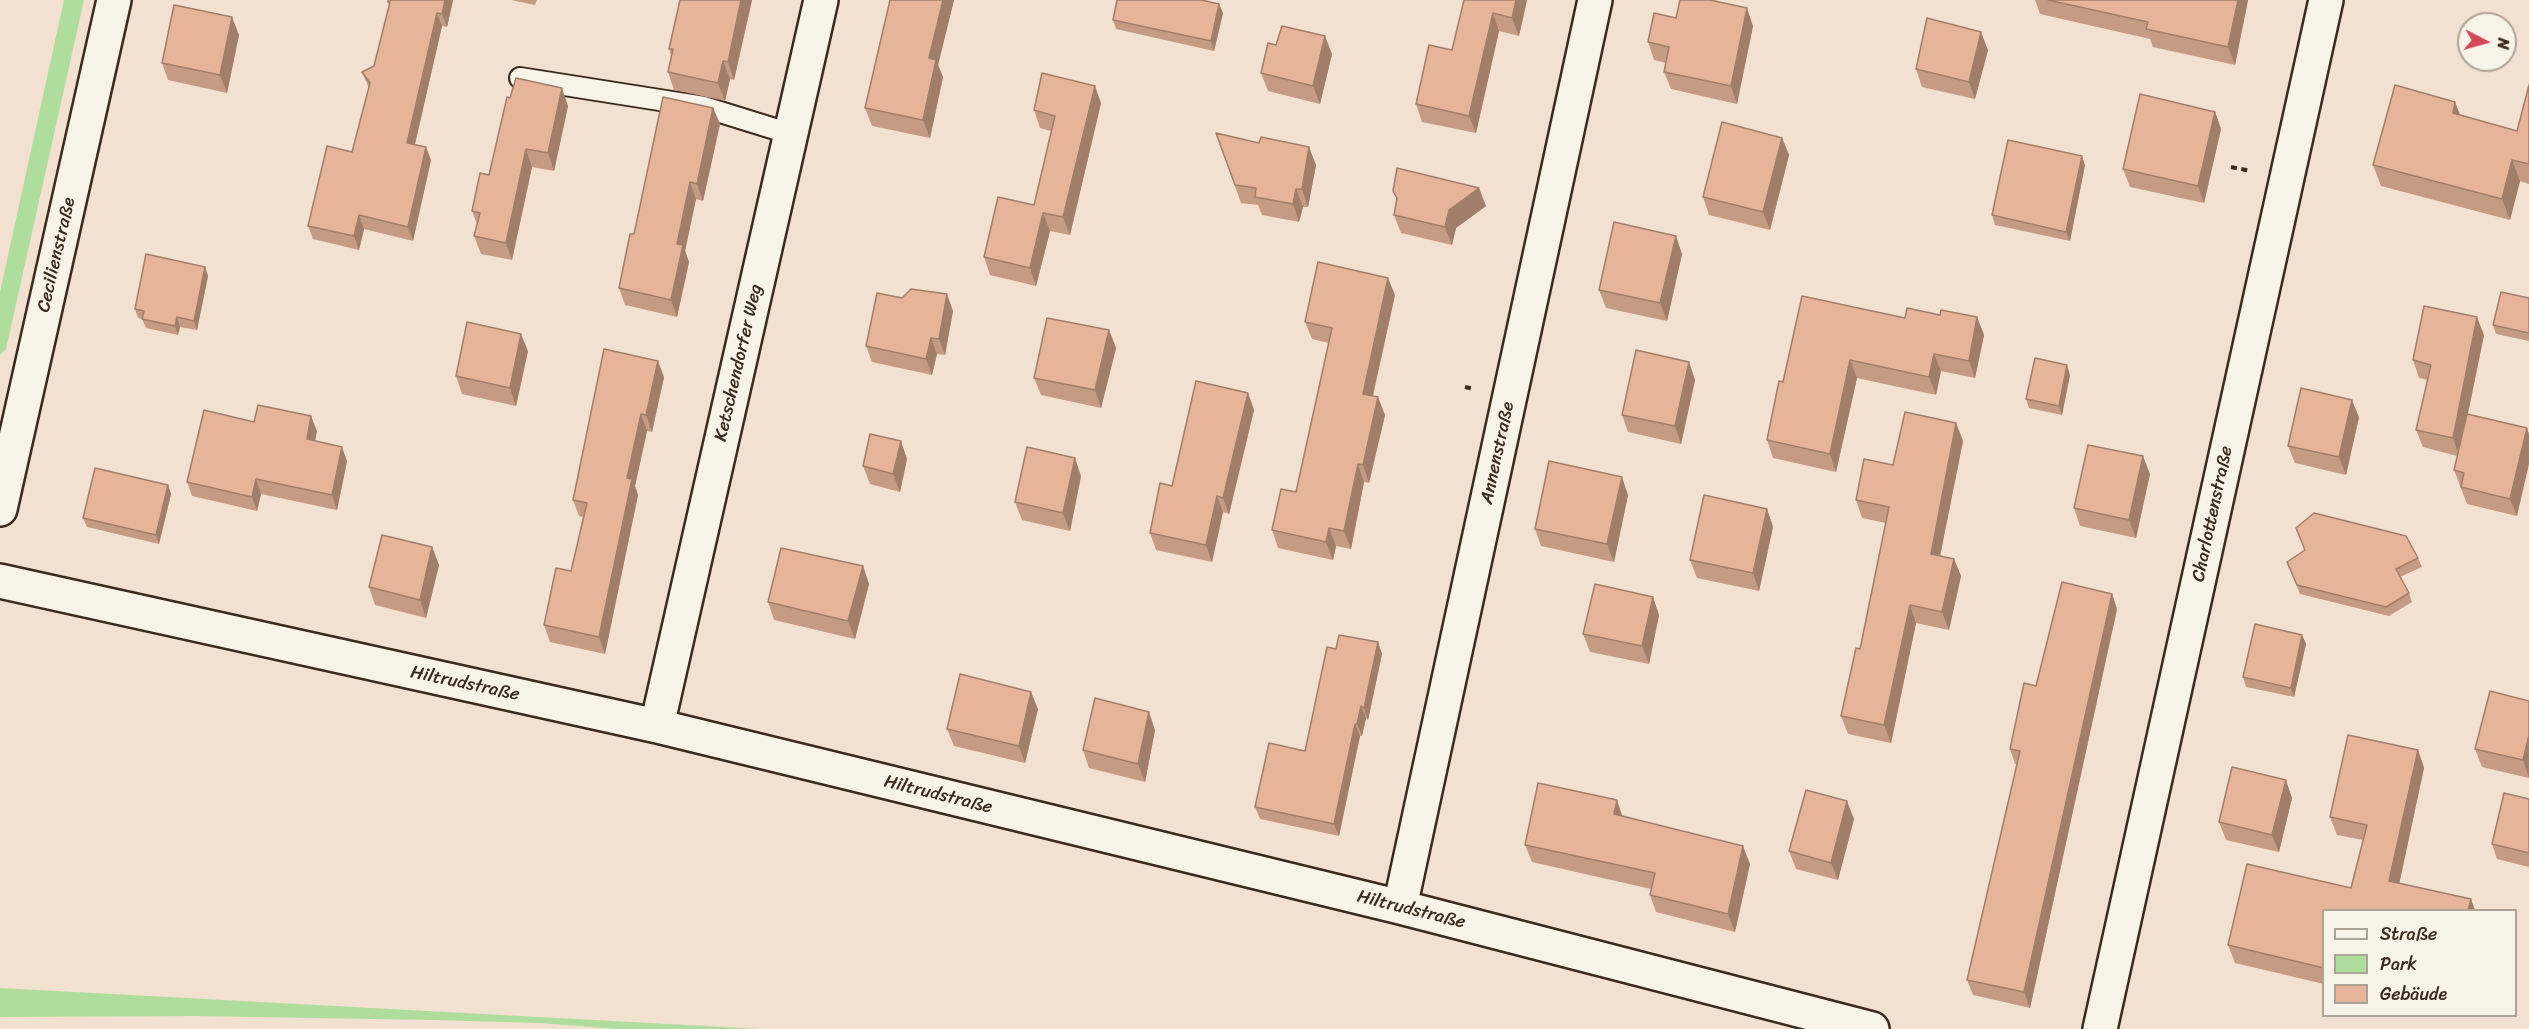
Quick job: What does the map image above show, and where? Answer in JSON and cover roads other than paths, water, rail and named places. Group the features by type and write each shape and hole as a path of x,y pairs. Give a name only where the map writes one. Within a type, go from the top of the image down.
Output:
{"street":[{"name":"Cecilienstraße","path":"0,509 114,0"},
{"name":"Ketschendorfer Weg","path":"657,726 821,0"},
{"name":"Annenstraße","path":"1400,907 1595,0"},
{"name":"Charlottenstraße","path":"2100,1029 2326,0"},
{"name":"Hiltrudstraße","path":"0,581 657,726 1400,907 1872,1029"}],"lane":[{"path":"520,78 704,107 791,134"}]}
